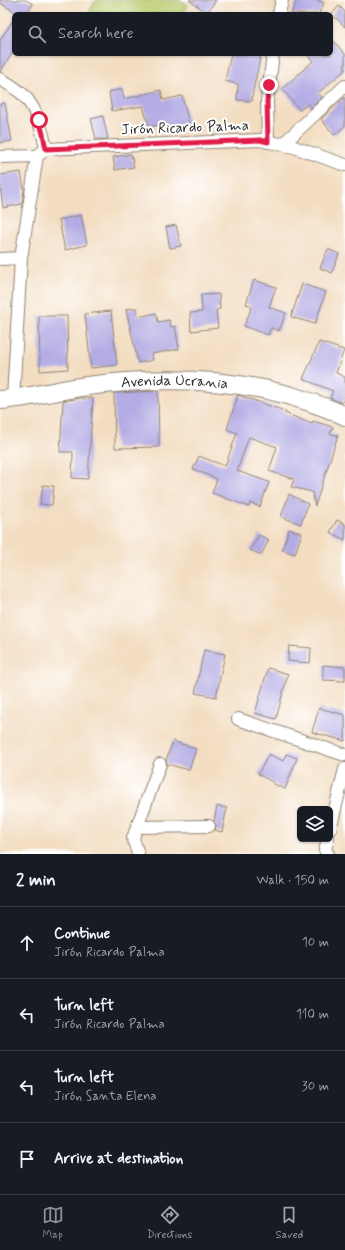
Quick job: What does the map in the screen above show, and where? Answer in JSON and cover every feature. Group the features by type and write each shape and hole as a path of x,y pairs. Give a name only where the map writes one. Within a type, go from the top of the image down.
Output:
{"main road":[{"name":"Avenida Ucrania","path":"7,399 87,386 137,380 190,380 266,390 301,399 336,411 345,416"}],"street":[{"path":"279,12 282,0"},
{"path":"268,142 267,101 273,56"},
{"path":"0,79 24,95 39,120 43,134 21,258 7,399"},
{"path":"283,144 345,86"},
{"name":"Jirón Ricardo Palma","path":"0,157 41,152 260,140 283,144 345,165"},
{"path":"0,259 21,258"},
{"path":"238,719 345,756"},
{"path":"138,854 133,838 160,764"},
{"path":"333,817 345,769"},
{"path":"137,827 209,826"},
{"path":"327,842 325,850 328,854"}],"green space":[{"path":"96,0 180,0 188,5 184,12 89,12"}],"building":[{"path":"0,0 26,0 33,4 28,12 16,12 0,3"},
{"path":"189,0 216,0 208,12"},
{"path":"297,0 317,0 324,3 320,12 292,12"},
{"path":"339,6 345,12 345,27 333,15"},
{"path":"12,22 12,54 0,72 0,40"},
{"path":"333,40 345,54 345,70 318,93 322,97 311,108 308,104 300,110 282,89 313,61 308,56 333,56"},
{"path":"231,56 261,56 252,101 237,100 238,84 225,81"},
{"path":"122,89 124,99 161,90 163,100 182,96 189,124 167,129 166,123 149,127 143,106 112,111 109,92"},
{"path":"345,97 345,126 334,135 321,119"},
{"path":"5,103 12,141 0,143 0,104"},
{"path":"103,116 108,139 96,139 91,119"},
{"path":"131,154 134,167 115,170 113,157"},
{"path":"21,172 24,190 22,204 3,208 0,175"},
{"path":"81,215 87,245 65,250 59,220"},
{"path":"176,225 181,246 170,248 166,227"},
{"path":"328,249 339,254 332,273 320,268"},
{"path":"254,280 276,287 269,307 286,313 279,331 271,328 268,335 244,326 252,306 246,304"},
{"path":"302,284 326,292 315,324 291,317"},
{"path":"219,294 220,309 216,310 218,328 191,331 190,313 202,312 201,295"},
{"path":"137,308 138,317 156,313 158,322 169,320 171,327 175,326 179,349 151,354 153,360 138,363 126,309"},
{"path":"111,311 117,365 91,368 85,314"},
{"path":"39,316 67,316 68,369 40,371"},
{"path":"319,342 344,350 336,373 345,377 345,396 342,403 330,398 333,391 303,379"},
{"path":"158,391 159,447 115,448 114,393"},
{"path":"238,395 285,411 285,413 312,424 313,421 333,427 330,434 338,435 315,506 312,492 291,487 294,479 269,471 277,447 249,437 237,471 269,482 260,507 250,503 249,507 212,493 217,479 193,469 199,456 225,466 237,433 227,429"},
{"path":"93,398 88,479 72,478 73,452 60,452 63,401"},
{"path":"43,485 54,486 52,505 40,504"},
{"path":"289,494 308,504 301,524 281,517"},
{"path":"337,520 345,524 345,540 330,532"},
{"path":"289,529 302,533 295,554 282,550"},
{"path":"259,535 269,540 261,555 250,550"},
{"path":"289,646 311,648 310,663 288,661"},
{"path":"204,650 225,654 216,697 195,693"},
{"path":"323,665 345,667 345,681 323,680"},
{"path":"268,668 288,674 276,719 255,713"},
{"path":"319,708 345,715 345,741 312,732"},
{"path":"173,741 196,749 189,770 167,764 166,760"},
{"path":"269,754 283,761 286,754 297,758 285,789 258,774"},
{"path":"217,806 227,808 222,832 215,830 216,826 214,821"}],"route":[{"path":"39,120 46,149 260,140 268,142 267,101 269,85"}]}
